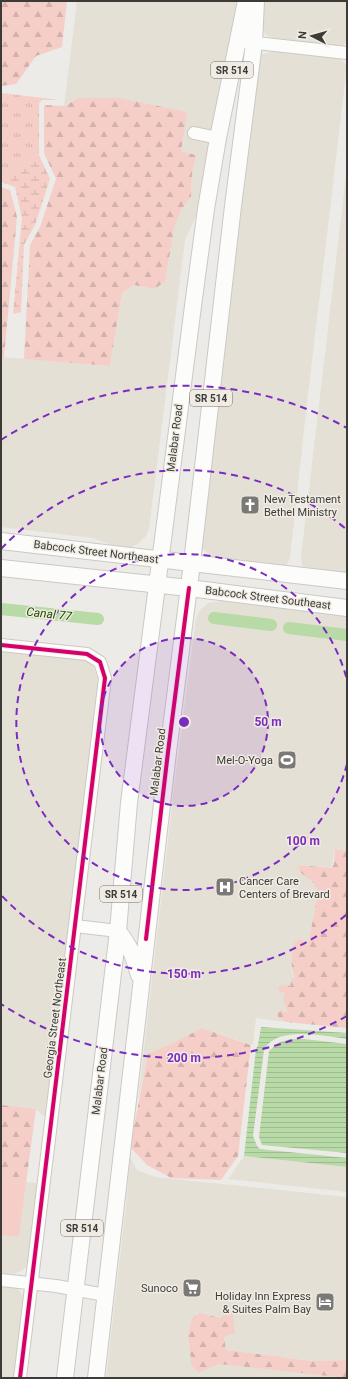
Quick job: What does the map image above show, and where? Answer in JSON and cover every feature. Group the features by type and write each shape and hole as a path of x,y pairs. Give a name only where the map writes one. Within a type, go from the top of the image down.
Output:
{"main road":[{"name":"Malabar Road","path":"65,1378 118,931 129,803 192,306 218,138 246,1"},
{"name":"Malabar Road","path":"96,1378 168,746 189,588 230,234 254,43 256,1"},
{"path":"218,138 232,145 234,151 227,218 230,234"},
{"name":"Babcock Street Northeast","path":"1,541 192,563"},
{"path":"192,563 347,581"},
{"path":"1,568 189,588"},
{"name":"Babcock Street Southeast","path":"189,588 347,608"},
{"path":"118,931 127,942 133,953 141,982"}],"street":[{"path":"238,41 347,53"},
{"path":"194,133 218,138"},
{"name":"Georgia Street Northeast","path":"1,644 87,654 100,662 105,678 20,1378"},
{"path":"75,926 118,931"},
{"path":"1,1280 75,1289 105,1295"}],"shaded area":[{"path":"77,1 239,1 200,208 185,240 149,529 146,536 138,544 128,548 120,548 93,538 1,527 1,364 4,357 110,366 122,293 134,285 154,289 165,282 174,229 181,210 191,197 192,174 196,155 181,151 78,98 64,106"},
{"path":"258,1 347,1 347,42 343,45 332,45 277,39 266,35 259,26"},
{"path":"276,51 337,58 343,61 347,66 290,558 286,566 219,559 210,555 203,549 200,542 253,63 263,54"},
{"path":"347,167 347,574 305,569 302,565 301,557"},
{"path":"223,601 347,615 347,851 335,849 332,868 298,865 300,872 315,884 318,892 308,947 293,948 292,972 295,978 285,993 288,1012 284,1012 279,1018 286,1022 256,1018 253,1045 202,1028 148,1054 138,1101 174,788 196,618 201,609 208,603"},
{"path":"1,650 84,659 92,665 98,678 47,1116 42,1115 36,1109 1,1105"},
{"path":"261,1027 347,1033 347,1039 302,1034 279,1037 270,1042 264,1050 253,1136 257,1146 260,1149 347,1158 347,1167 244,1156 256,1049"},
{"path":"290,1039 304,1039 347,1044 347,1153 262,1145 259,1137 269,1051 278,1043"},
{"path":"244,1156 347,1167 347,1192 228,1179"},
{"path":"130,1157 137,1170 155,1177 347,1197 347,1360 312,1361 226,1350 224,1337 233,1314 191,1359 191,1365 198,1373 219,1364 347,1376 347,1378 106,1378 126,1206"},
{"path":"1,1179 35,1183 39,1185 29,1263 23,1270 14,1274 1,1273"},
{"path":"1,1285 14,1287 19,1290 23,1296 25,1309 15,1378 1,1378"}],"green space":[{"path":"1,1 67,1 62,47 36,56 16,84 1,86"},
{"path":"1,93 60,100 42,100 39,103 39,151 29,163 1,178"},
{"path":"78,98 119,98 187,112 181,151 196,155 192,174 191,197 181,210 174,229 165,282 154,289 134,285 122,293 110,366 24,359 30,245 40,227 56,179 44,153 44,105 65,106"},
{"path":"39,151 39,155 50,179 35,225 24,245 21,312 13,314 22,218 15,187 1,182 1,178 29,163"},
{"path":"1,187 10,190 17,217 4,357 1,364"},
{"path":"335,849 347,851 347,1028 286,1022 279,1018 277,1014 281,1010 288,1012 283,1000 285,993 280,992 278,988 281,985 290,986 292,979 295,978 293,974 292,955 295,942 301,939 308,946 318,892 315,884 300,872 298,865 332,868 334,864"},
{"path":"202,1028 251,1045 238,1156 221,1180 171,1178 147,1165 130,1147 148,1054"},
{"path":"1,1105 36,1109 26,1183 1,1179"},
{"path":"1,1179 26,1183 19,1237 1,1235"},
{"path":"232,1310 235,1333 224,1337 226,1350 312,1361 347,1360 347,1378 219,1364 198,1373 191,1365 188,1335 192,1318 200,1313 220,1318"}],"waterway":[{"name":"Canal 77","path":"1,609 98,619"},
{"name":"Canal 77","path":"214,618 271,625"},
{"name":"Canal 77","path":"289,628 347,635"}],"cycle path":[{"path":"146,939 189,588"},
{"path":"1,645 87,654 100,662 105,678 20,1378"}],"place":[{"name":"New Testament Bethel Ministry","path":"250,505"},
{"name":"Mel-O-Yoga","path":"287,760"},
{"name":"Cancer Care Centers of Brevard","path":"225,887"},
{"name":"Sunoco","path":"192,1288"},
{"name":"Holiday Inn Express & Suites Palm Bay","path":"325,1302"}]}
